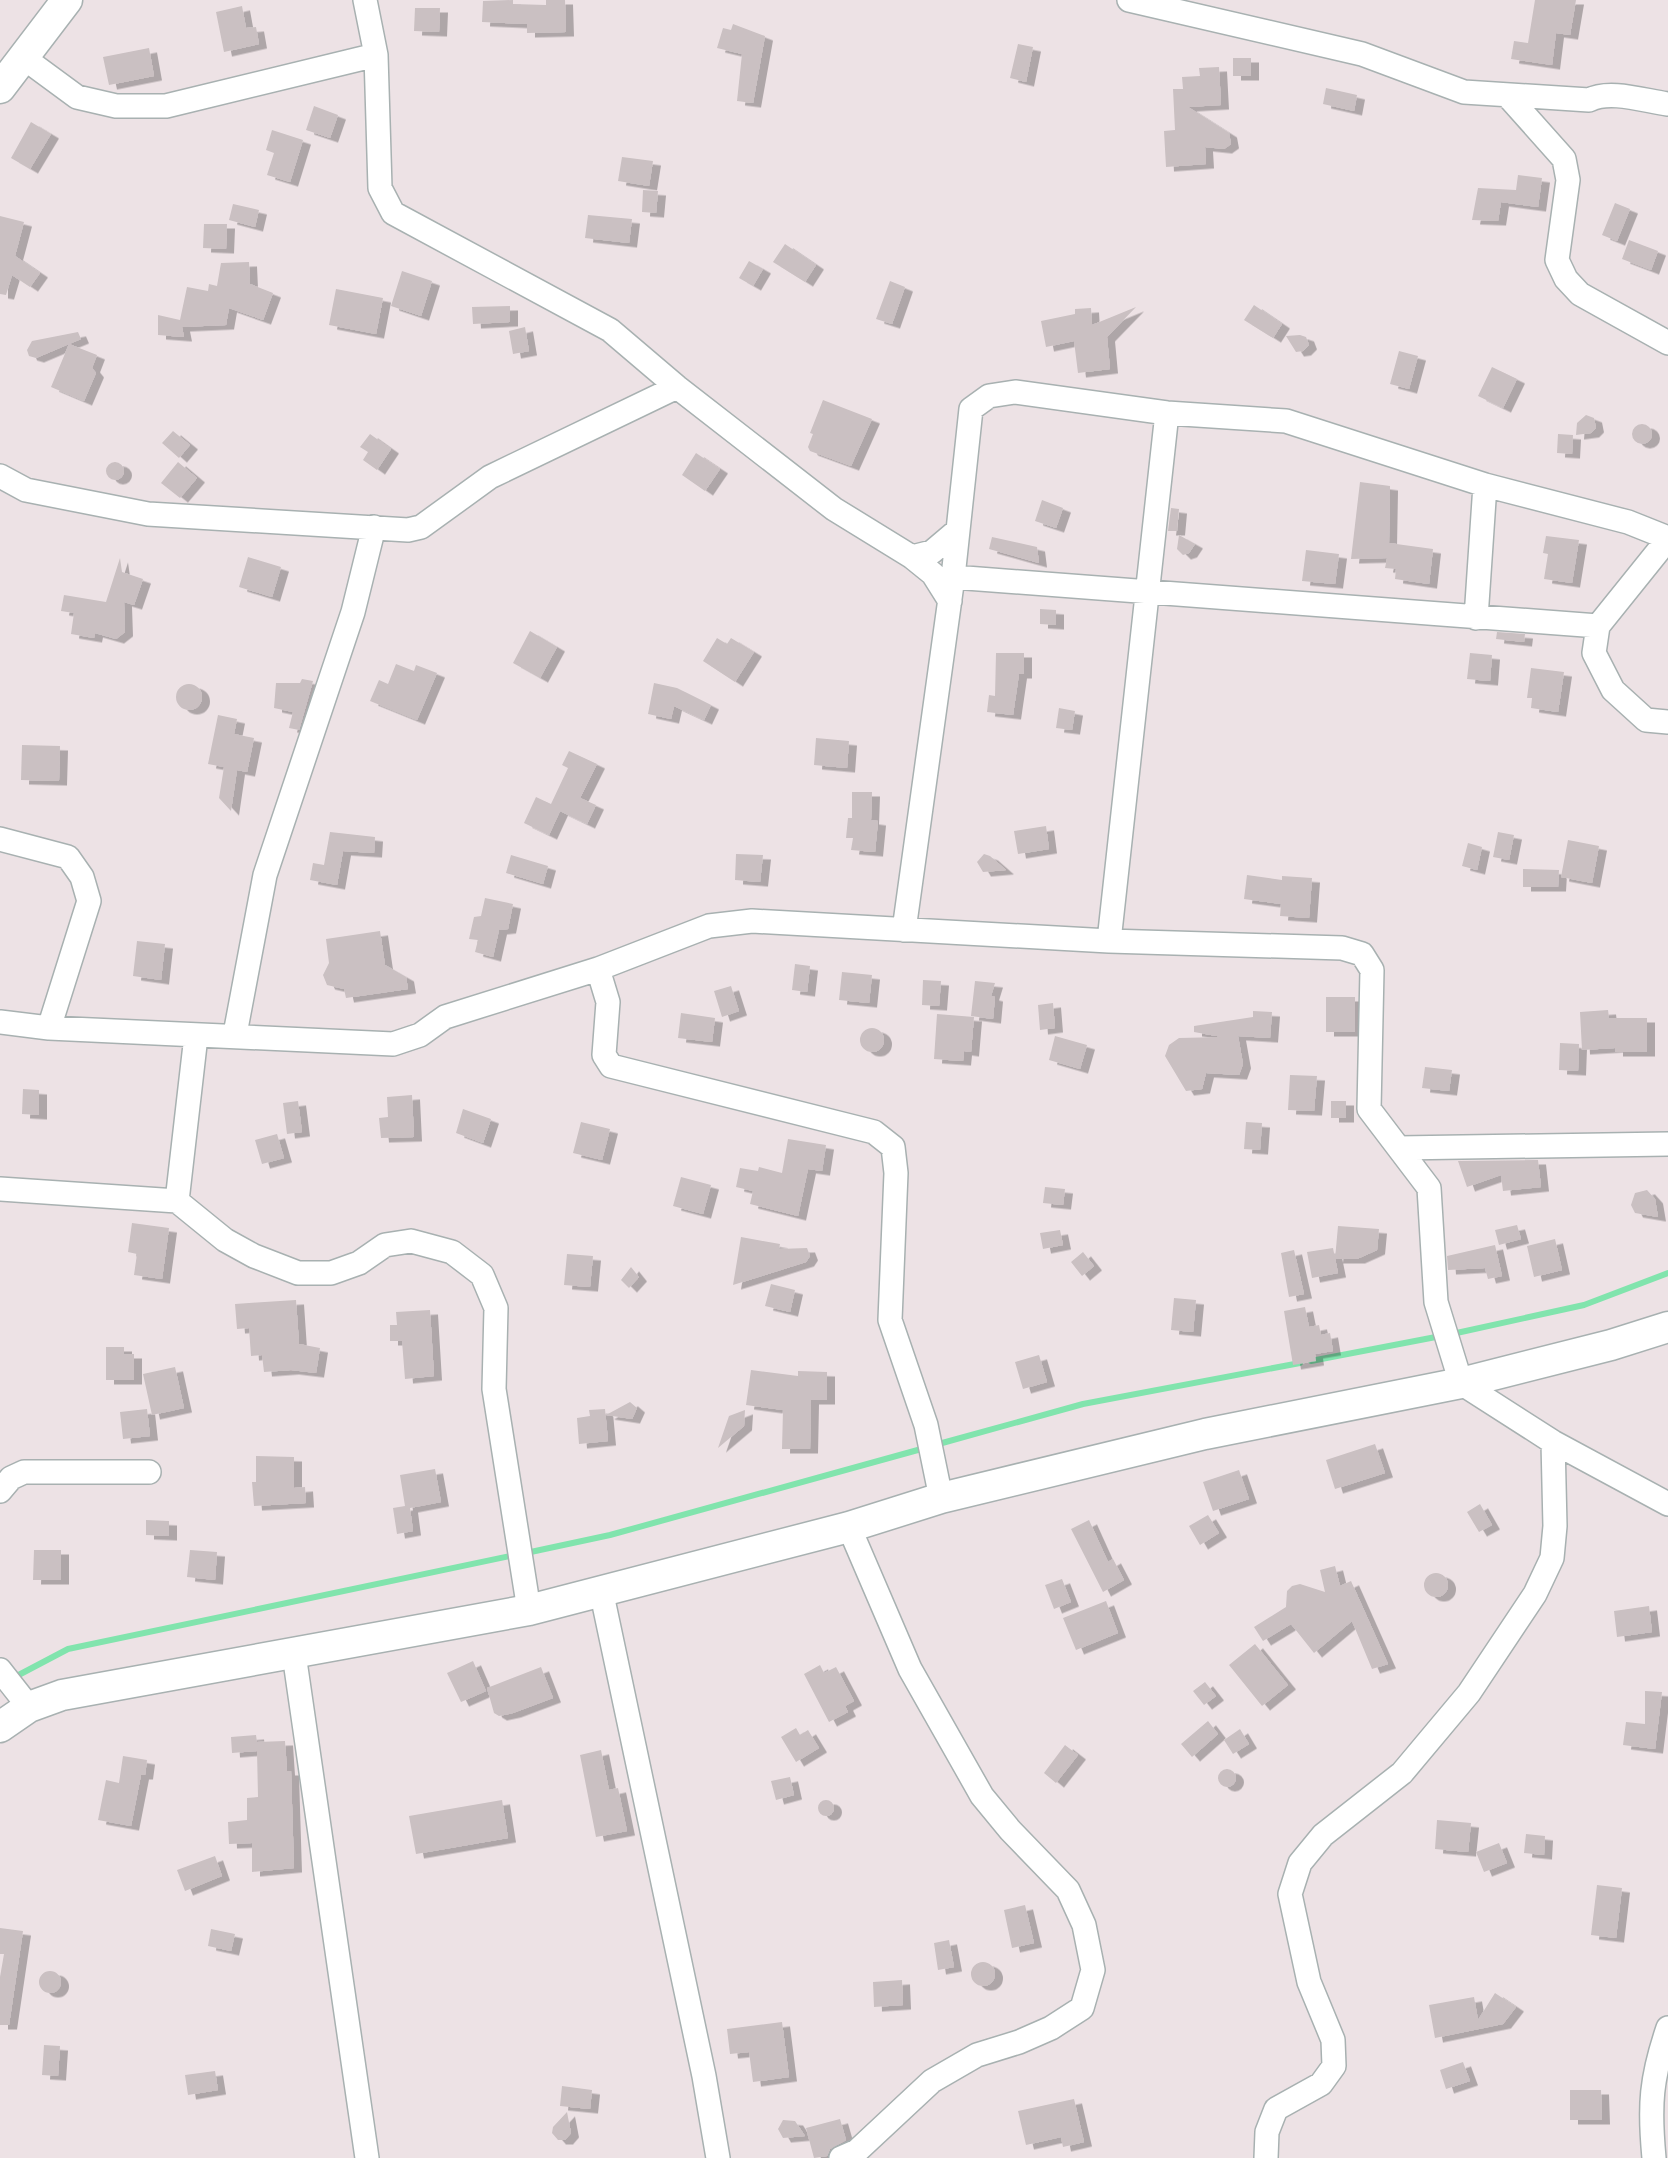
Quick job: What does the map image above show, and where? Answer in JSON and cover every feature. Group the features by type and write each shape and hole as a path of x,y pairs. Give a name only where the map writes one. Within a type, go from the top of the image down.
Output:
{"street":[{"path":"0,88 67,0"},
{"path":"365,0 376,55 380,188 393,213 610,330 677,387 834,509 912,557 933,574 950,601"},
{"path":"1129,0 1362,54 1464,92 1589,100 1598,96 1668,104"},
{"path":"24,58 78,97 116,106 166,106 376,55"},
{"path":"1507,95 1564,159 1568,180 1557,260 1566,279 1580,294 1668,343"},
{"path":"0,476 26,490 148,514 408,530 421,527 490,477 677,387"},
{"path":"904,930 950,601 971,410 989,396 1015,392 1167,413 1286,421 1485,485 1628,522 1668,538 1598,626 1594,653 1613,690 1646,720 1668,722"},
{"path":"1109,941 1167,413"},
{"path":"1476,618 1485,485"},
{"path":"235,1034 265,875 353,612 374,527"},
{"path":"912,557 932,552 958,530"},
{"path":"953,577 1598,626"},
{"path":"0,839 68,857 82,877 86,889 89,901 49,1028"},
{"path":"0,1022 49,1028 196,1035 235,1034 393,1044 420,1035 445,1017 598,969 709,926 752,921 1109,941 1342,947 1362,954 1372,970 1369,1109 1429,1188 1436,1302 1461,1383 1553,1442 1668,1504"},
{"path":"598,969 608,1002 604,1055 611,1066 874,1132 893,1147 896,1173 891,1321 926,1425 941,1498"},
{"path":"177,1201 196,1035"},
{"path":"1399,1148 1668,1144"},
{"path":"0,1189 177,1201 225,1240 254,1256 299,1273 331,1273 359,1263 385,1245 411,1241 452,1252 482,1275 496,1308 495,1389 504,1466 529,1610"},
{"path":"0,1727 29,1707 62,1695 529,1610 849,1527 941,1498 1205,1434 1461,1383 1611,1345 1668,1327"},
{"path":"1266,2158 1267,2132 1276,2109 1321,2084 1334,2066 1334,2040 1309,1982 1290,1894 1300,1863 1324,1835 1402,1773 1469,1693 1535,1594 1552,1558 1555,1526 1553,1442"},
{"path":"0,1491 11,1478 24,1472 149,1472"},
{"path":"841,2158 857,2151 932,2081 977,2055 1019,2042 1051,2028 1082,2008 1093,1970 1084,1924 1068,1890 1010,1830 982,1796 910,1670 849,1527"},
{"path":"601,1590 704,2076 718,2158"},
{"path":"294,1654 367,2158"},
{"path":"0,1670 29,1707"},
{"path":"1654,2158 1651,2085 1668,2028"}],"building":[{"path":"513,0 513,4 546,5 546,0 565,0 566,32 527,33 527,24 482,22 483,1"},
{"path":"1535,0 1576,0 1570,35 1556,33 1552,65 1511,59 1514,41 1528,43"},
{"path":"242,6 246,28 256,27 259,44 224,52 216,12"},
{"path":"415,8 440,8 439,32 414,31"},
{"path":"733,24 765,36 753,103 737,101 742,54 717,48 723,28 731,30"},
{"path":"1018,44 1033,47 1026,82 1010,78"},
{"path":"149,48 154,76 109,85 103,57"},
{"path":"1233,58 1251,58 1251,76 1233,76"},
{"path":"1219,67 1221,105 1188,107 1229,133 1231,144 1224,149 1205,147 1206,164 1166,167 1164,131 1175,130 1173,89 1183,89 1182,77 1200,76 1199,68"},
{"path":"1326,88 1357,95 1354,111 1323,104"},
{"path":"314,106 338,115 330,138 306,130"},
{"path":"31,122 51,134 30,169 11,158"},
{"path":"272,130 303,140 290,182 267,175 274,153 266,150"},
{"path":"622,157 653,161 649,186 618,181"},
{"path":"1518,175 1542,178 1538,207 1501,202 1498,221 1472,220 1478,188 1516,190"},
{"path":"643,190 658,191 656,213 642,212"},
{"path":"1615,203 1630,209 1617,241 1602,235"},
{"path":"233,204 259,210 255,227 229,220"},
{"path":"588,215 632,219 629,243 585,238"},
{"path":"0,216 24,222 15,256 40,273 30,287 12,275 6,295 0,294"},
{"path":"204,224 227,224 226,249 203,248"},
{"path":"1629,240 1658,251 1651,270 1622,259"},
{"path":"785,244 816,265 805,282 773,262"},
{"path":"749,261 763,269 753,286 739,278"},
{"path":"249,262 250,284 273,293 263,320 229,308 226,325 182,327 184,337 158,335 158,315 180,320 187,287 208,291 209,284 217,286 221,263"},
{"path":"402,271 432,281 421,316 391,306"},
{"path":"890,281 905,287 892,324 876,319"},
{"path":"336,289 383,298 376,334 329,325"},
{"path":"1254,305 1282,324 1273,338 1244,320"},
{"path":"510,306 510,322 473,324 472,307"},
{"path":"1136,307 1107,337 1110,369 1078,373 1074,341 1046,347 1041,321 1075,314 1075,309 1091,308 1092,325"},
{"path":"525,327 529,351 513,354 509,331"},
{"path":"78,332 81,339 36,358 29,356 27,350 32,341"},
{"path":"1286,336 1306,337 1309,345 1303,351 1296,352"},
{"path":"69,344 97,355 92,368 96,373 84,401 51,387"},
{"path":"1399,351 1418,356 1409,389 1390,384"},
{"path":"1492,367 1517,379 1503,408 1478,396"},
{"path":"823,400 872,419 851,466 810,451 808,447 813,434 810,433"},
{"path":"1586,415 1594,418 1596,428 1591,433 1576,435 1577,423"},
{"path":"1642,424 1649,427 1652,434 1649,441 1642,444 1635,441 1632,434 1635,427"},
{"path":"173,431 190,445 179,458 162,443"},
{"path":"370,434 391,449 377,470 363,460 368,452 360,447"},
{"path":"1558,434 1573,435 1572,454 1557,453"},
{"path":"696,453 720,469 705,491 682,475"},
{"path":"111,462 119,462 124,471 122,478 111,480 106,475 106,467"},
{"path":"178,462 197,478 180,498 161,483"},
{"path":"1360,482 1390,486 1389,543 1433,549 1429,584 1395,579 1396,569 1385,568 1387,558 1351,559"},
{"path":"1042,500 1063,508 1056,528 1035,521"},
{"path":"1171,508 1179,509 1177,531 1168,531"},
{"path":"1179,535 1195,544 1189,553 1183,555 1177,549"},
{"path":"1546,536 1579,540 1572,583 1544,579 1548,554 1543,553"},
{"path":"992,537 1037,547 1039,563 989,549"},
{"path":"1306,550 1339,554 1335,584 1302,581"},
{"path":"248,557 281,567 272,597 239,587"},
{"path":"120,558 122,572 143,579 134,605 124,602 125,632 116,639 95,633 94,638 71,634 74,613 61,611 64,595 106,602"},
{"path":"1040,609 1056,610 1056,625 1040,624"},
{"path":"530,631 557,647 540,678 513,663"},
{"path":"1497,632 1525,634 1524,642 1496,639"},
{"path":"717,638 727,644 731,638 754,652 735,682 703,661"},
{"path":"996,653 1024,653 1024,674 1019,674 1013,715 987,712 989,695 995,696"},
{"path":"1470,653 1492,655 1490,681 1467,679"},
{"path":"396,664 414,671 416,665 437,673 417,720 370,701 379,680 388,684"},
{"path":"1531,668 1564,672 1558,712 1531,708 1532,698 1527,698"},
{"path":"302,679 313,681 299,730 289,728 293,712 274,708 276,683 300,683"},
{"path":"654,683 677,688 711,705 704,720 674,706 671,719 648,714"},
{"path":"189,684 198,688 202,697 198,706 189,710 180,706 176,697 180,688"},
{"path":"1059,708 1075,711 1072,730 1056,728"},
{"path":"218,715 237,719 234,734 254,738 247,772 237,770 231,811 219,798 224,767 208,764"},
{"path":"816,738 849,741 847,768 814,765"},
{"path":"22,745 60,746 59,781 21,780"},
{"path":"569,751 597,764 580,798 596,805 587,824 560,811 549,835 524,823 536,797 551,804 568,768 562,765"},
{"path":"852,792 872,792 871,820 878,821 875,852 851,850 853,838 846,838 848,818 852,818"},
{"path":"1046,826 1049,849 1018,854 1014,831"},
{"path":"330,832 375,837 374,853 343,851 337,885 310,880 313,863 324,865"},
{"path":"1498,832 1514,835 1509,860 1493,857"},
{"path":"1568,840 1599,846 1592,883 1561,877"},
{"path":"1468,843 1482,847 1477,870 1462,866"},
{"path":"736,854 763,855 760,882 735,880"},
{"path":"984,854 1006,870 983,872 977,862"},
{"path":"511,855 548,866 543,884 506,873"},
{"path":"1523,869 1559,870 1558,887 1523,887"},
{"path":"1247,875 1282,880 1282,876 1312,878 1309,918 1280,916 1281,904 1244,899"},
{"path":"485,898 513,904 508,929 499,930 493,957 475,952 478,940 469,939 474,917 481,916"},
{"path":"380,931 385,965 406,977 408,989 346,998 344,989 327,985 323,975 329,963 326,939"},
{"path":"137,941 165,944 161,980 133,976"},
{"path":"795,964 810,966 807,992 792,990"},
{"path":"842,972 872,975 869,1003 839,1000"},
{"path":"923,980 941,981 939,1006 922,1005"},
{"path":"975,981 995,983 991,996 995,997 993,1019 971,1016"},
{"path":"731,986 739,1011 722,1017 714,991"},
{"path":"1326,997 1355,997 1355,1032 1326,1032"},
{"path":"1053,1003 1055,1028 1040,1030 1038,1005"},
{"path":"1608,1010 1609,1018 1647,1018 1647,1052 1615,1052 1615,1048 1582,1050 1580,1012"},
{"path":"1253,1011 1272,1012 1270,1038 1238,1036 1243,1064 1239,1075 1206,1073 1202,1089 1186,1091 1165,1056 1169,1045 1179,1038 1222,1037 1194,1032 1194,1026 1253,1017"},
{"path":"681,1013 715,1018 712,1042 678,1038"},
{"path":"937,1014 974,1017 971,1052 964,1051 963,1061 934,1059"},
{"path":"872,1028 881,1031 884,1040 881,1049 872,1052 863,1049 860,1040 863,1031"},
{"path":"1055,1036 1087,1045 1080,1069 1049,1060"},
{"path":"1560,1043 1579,1044 1578,1071 1559,1070"},
{"path":"1425,1067 1452,1070 1449,1091 1422,1088"},
{"path":"1290,1075 1317,1076 1314,1111 1288,1110"},
{"path":"23,1089 39,1090 39,1115 22,1114"},
{"path":"412,1095 414,1137 381,1138 379,1118 388,1117 387,1097"},
{"path":"298,1101 302,1132 287,1134 283,1103"},
{"path":"1331,1101 1346,1101 1346,1118 1331,1118"},
{"path":"463,1109 491,1119 483,1143 456,1133"},
{"path":"581,1122 610,1129 602,1160 573,1153"},
{"path":"1246,1122 1262,1123 1260,1150 1244,1149"},
{"path":"277,1134 284,1158 262,1164 255,1140"},
{"path":"788,1139 826,1145 822,1171 808,1169 798,1216 750,1204 753,1191 736,1187 740,1168 758,1171 759,1167 782,1173"},
{"path":"1538,1160 1541,1187 1503,1191 1501,1175 1467,1187 1458,1161"},
{"path":"681,1177 711,1185 703,1214 673,1206"},
{"path":"1045,1187 1065,1189 1063,1205 1043,1203"},
{"path":"1647,1190 1655,1199 1658,1217 1635,1213 1631,1205 1635,1193"},
{"path":"132,1223 169,1228 162,1279 134,1275 137,1254 128,1252"},
{"path":"1517,1225 1521,1239 1499,1245 1495,1230"},
{"path":"1338,1226 1379,1229 1377,1250 1357,1259 1335,1259"},
{"path":"1060,1230 1063,1245 1043,1249 1040,1233"},
{"path":"741,1237 780,1244 779,1249 807,1248 810,1256 806,1262 733,1285"},
{"path":"1555,1239 1562,1270 1534,1277 1527,1246"},
{"path":"1495,1245 1502,1276 1488,1279 1485,1268 1448,1270 1447,1256"},
{"path":"1333,1248 1338,1273 1312,1278 1307,1252"},
{"path":"1294,1250 1304,1294 1289,1297 1281,1253"},
{"path":"1083,1252 1094,1266 1082,1276 1071,1262"},
{"path":"567,1254 593,1256 590,1287 564,1285"},
{"path":"631,1267 639,1277 629,1288 621,1280"},
{"path":"771,1284 795,1290 790,1312 765,1306"},
{"path":"1174,1298 1196,1300 1193,1332 1171,1330"},
{"path":"296,1300 299,1344 320,1348 316,1373 291,1370 264,1372 262,1355 251,1356 249,1328 237,1329 235,1304"},
{"path":"1305,1307 1309,1327 1319,1325 1321,1335 1330,1333 1333,1351 1315,1354 1316,1361 1293,1365 1284,1311"},
{"path":"430,1310 434,1376 405,1379 402,1341 390,1341 390,1325 397,1325 396,1312"},
{"path":"106,1347 124,1347 124,1354 134,1354 134,1380 106,1380"},
{"path":"1039,1355 1047,1382 1023,1389 1015,1362"},
{"path":"175,1367 184,1408 152,1415 143,1374"},
{"path":"751,1370 798,1376 798,1371 827,1372 827,1400 811,1400 810,1449 782,1449 783,1410 746,1405"},
{"path":"630,1402 637,1408 632,1419 606,1415"},
{"path":"147,1409 150,1436 123,1439 120,1412"},
{"path":"605,1409 608,1441 579,1444 577,1418 590,1416 589,1410"},
{"path":"745,1410 744,1426 718,1448 729,1416"},
{"path":"1375,1444 1385,1473 1335,1489 1326,1460"},
{"path":"256,1456 294,1457 294,1488 305,1487 306,1503 254,1506 252,1482 256,1482"},
{"path":"435,1469 441,1502 410,1508 413,1531 397,1534 393,1508 405,1506 400,1475"},
{"path":"1239,1470 1249,1499 1213,1511 1203,1482"},
{"path":"1480,1504 1492,1525 1479,1532 1467,1512"},
{"path":"1208,1515 1219,1533 1200,1545 1189,1526"},
{"path":"146,1520 169,1521 169,1536 146,1535"},
{"path":"1089,1520 1108,1562 1113,1559 1124,1580 1103,1592 1071,1529"},
{"path":"34,1550 61,1550 61,1580 33,1580"},
{"path":"190,1550 217,1552 215,1580 187,1577"},
{"path":"1335,1566 1340,1586 1351,1581 1388,1664 1372,1669 1352,1621 1314,1653 1291,1624 1263,1641 1254,1627 1286,1607 1287,1591 1292,1586 1300,1584 1325,1592 1320,1570"},
{"path":"1436,1573 1447,1580 1448,1585 1441,1596 1436,1597 1425,1590 1424,1585 1431,1574"},
{"path":"1062,1579 1071,1602 1054,1609 1045,1585"},
{"path":"1106,1601 1118,1633 1076,1650 1063,1618"},
{"path":"1649,1606 1652,1632 1617,1637 1614,1611"},
{"path":"1255,1644 1288,1685 1262,1706 1229,1665"},
{"path":"473,1661 486,1691 461,1702 447,1673"},
{"path":"820,1665 824,1673 836,1667 854,1701 845,1706 848,1712 829,1722 804,1674"},
{"path":"541,1667 553,1698 513,1713 499,1716 494,1713 487,1688"},
{"path":"1205,1682 1216,1696 1204,1705 1193,1691"},
{"path":"1645,1691 1662,1692 1655,1749 1623,1745 1626,1722 1645,1724"},
{"path":"1208,1721 1218,1734 1192,1757 1181,1744"},
{"path":"796,1728 800,1735 808,1730 819,1748 796,1762 781,1737"},
{"path":"1240,1729 1249,1744 1233,1754 1224,1740"},
{"path":"256,1735 257,1742 285,1741 287,1771 291,1771 294,1868 252,1872 252,1843 229,1844 228,1822 247,1820 247,1798 258,1797 257,1751 232,1753 231,1737"},
{"path":"1065,1745 1078,1755 1056,1783 1044,1773"},
{"path":"601,1750 609,1790 618,1788 627,1831 596,1837 580,1755"},
{"path":"123,1756 147,1760 145,1775 141,1775 131,1826 98,1820 106,1780 119,1783"},
{"path":"1223,1769 1231,1769 1236,1778 1234,1785 1223,1787 1218,1782 1218,1774"},
{"path":"790,1777 794,1795 776,1800 771,1781"},
{"path":"502,1800 508,1838 416,1854 409,1816"},
{"path":"826,1800 832,1802 832,1814 826,1816 820,1814 818,1808 820,1802"},
{"path":"1437,1820 1471,1823 1468,1852 1435,1849"},
{"path":"1526,1834 1545,1836 1544,1855 1524,1853"},
{"path":"1499,1843 1507,1863 1484,1872 1476,1852"},
{"path":"215,1856 222,1876 185,1891 177,1870"},
{"path":"1597,1885 1622,1888 1616,1938 1591,1935"},
{"path":"1025,1905 1034,1943 1012,1948 1004,1910"},
{"path":"0,1928 23,1931 9,2025 0,2025 0,1977 4,1954 0,1954"},
{"path":"211,1929 235,1934 231,1951 208,1946"},
{"path":"949,1940 954,1967 938,1970 934,1943"},
{"path":"983,1962 992,1965 995,1974 992,1983 983,1986 974,1983 971,1974 974,1965"},
{"path":"50,1971 58,1974 61,1982 58,1990 50,1993 42,1990 39,1982 42,1974"},
{"path":"902,1980 903,2005 874,2007 873,1982"},
{"path":"1495,1993 1516,2007 1503,2024 1435,2038 1429,2005 1474,1997 1478,2020"},
{"path":"782,2022 789,2077 753,2082 749,2052 730,2054 727,2029"},
{"path":"44,2045 60,2046 58,2076 42,2075"},
{"path":"1463,2062 1470,2081 1446,2089 1440,2070"},
{"path":"215,2071 218,2090 188,2095 185,2075"},
{"path":"562,2086 592,2090 590,2109 560,2106"},
{"path":"1570,2090 1601,2090 1602,2120 1570,2120"},
{"path":"1074,2099 1084,2142 1063,2147 1061,2137 1026,2145 1018,2111"},
{"path":"567,2112 571,2133 565,2140 558,2140 552,2133 553,2127"},
{"path":"840,2119 846,2140 830,2149 827,2156 814,2158 806,2128"},
{"path":"783,2120 795,2121 805,2136 783,2138 778,2129"}],"waterway":[{"path":"1452,1334 1584,1305 1668,1273"},
{"path":"1311,1361 1441,1336"},
{"path":"935,1445 1083,1404 1300,1363"},
{"path":"526,1553 610,1535 925,1448"},
{"path":"11,1679 68,1649 515,1555"}]}
